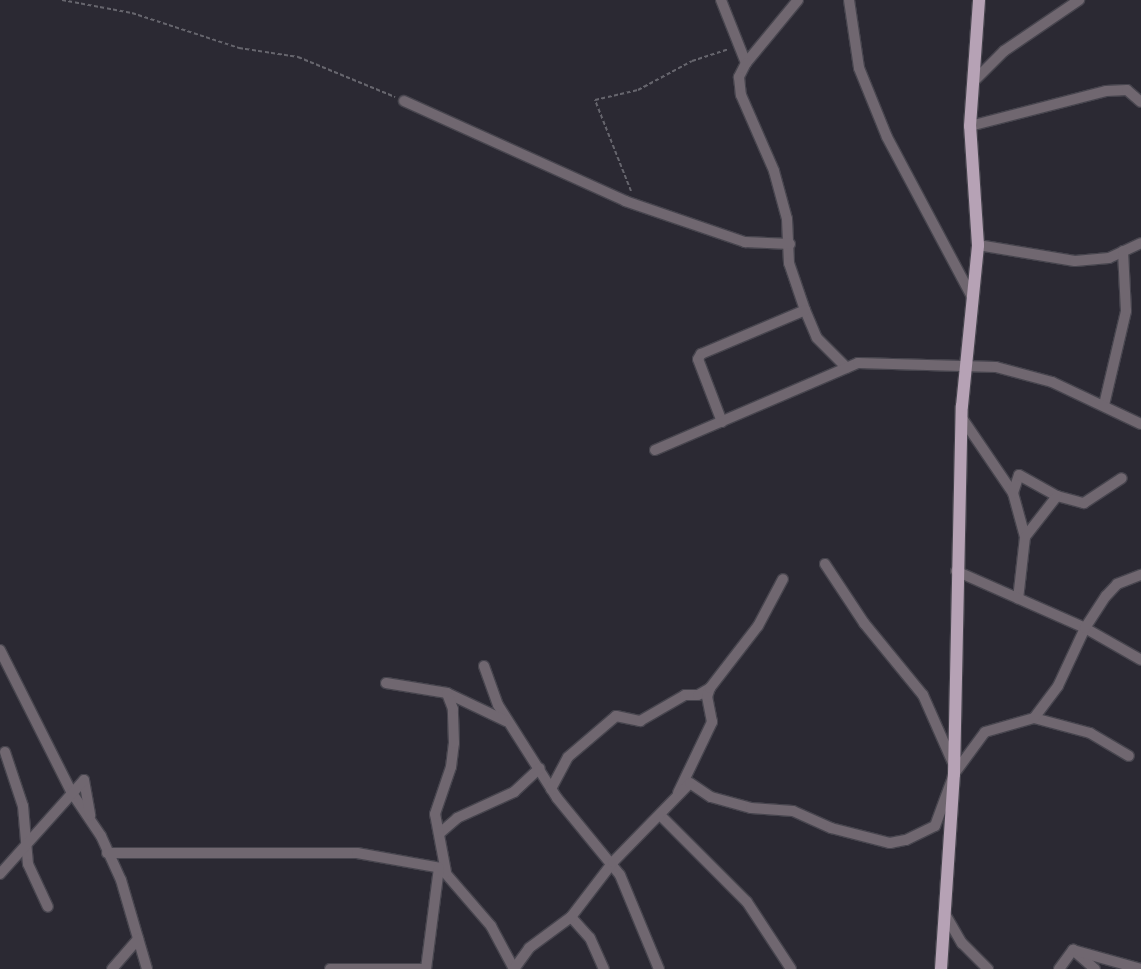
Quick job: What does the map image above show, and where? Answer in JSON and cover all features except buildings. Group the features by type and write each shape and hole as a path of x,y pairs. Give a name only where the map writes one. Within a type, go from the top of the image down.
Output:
{"main road":[{"path":"941,969 954,769 956,571 962,418 969,367 978,245 970,126 979,0"}],"street":[{"path":"721,0 746,63"},
{"path":"798,0 746,63 739,77 740,95 774,171 790,244 789,263 805,310 817,338 847,368"},
{"path":"849,0 859,68 887,137 973,299"},
{"path":"973,82 1004,51 1079,0"},
{"path":"970,126 1106,91 1127,90 1141,102"},
{"path":"404,101 579,183 638,205 745,242 790,244"},
{"path":"978,245 1076,261 1109,258 1141,243"},
{"path":"1104,405 1126,311 1123,251"},
{"path":"722,422 698,359 700,354 805,310"},
{"path":"655,450 722,422 786,390 858,363 996,367 1028,374 1104,405 1141,424"},
{"path":"962,418 1012,494 1025,537 1018,599"},
{"path":"1012,494 1019,475 1057,496 1084,503 1122,478"},
{"path":"1025,537 1057,496"},
{"path":"825,564 848,602 924,695 954,769"},
{"path":"956,571 1085,628 1141,660"},
{"path":"1034,718 1058,686 1085,628 1116,584 1141,575"},
{"path":"676,800 712,722 707,697 710,688 758,626 783,579"},
{"path":"0,650 73,795 90,816 121,880 138,939 149,968"},
{"path":"484,666 491,692 540,768 551,789 613,862 646,928 659,969"},
{"path":"386,683 447,693 509,722"},
{"path":"551,789 568,757 616,716 640,721 685,695 698,695 710,688"},
{"path":"426,969 442,870 440,833 435,814 452,767 454,743 453,709 447,693"},
{"path":"108,853 357,853 442,870 491,926 514,969 529,948 571,917 613,862 662,816 690,782 711,797 751,808 793,811 852,835 899,842 935,826 954,769 985,732 1034,718 1090,733 1129,756"},
{"path":"5,752 23,806 28,864 48,907"},
{"path":"440,833 456,818 514,792 540,768"},
{"path":"0,874 73,795 84,780 90,816"},
{"path":"662,816 747,902 791,969"},
{"path":"945,914 962,943 988,969"},
{"path":"571,917 590,938 604,969"},
{"path":"112,969 138,939"},
{"path":"1073,950 1141,969"},
{"path":"1059,969 1073,950"},
{"path":"1073,950 1095,969"},
{"path":"330,969 422,969"}],"path":[{"path":"62,0 132,13 238,48 298,57 404,101"},
{"path":"638,205 595,100 638,90 692,61 739,46"}]}
